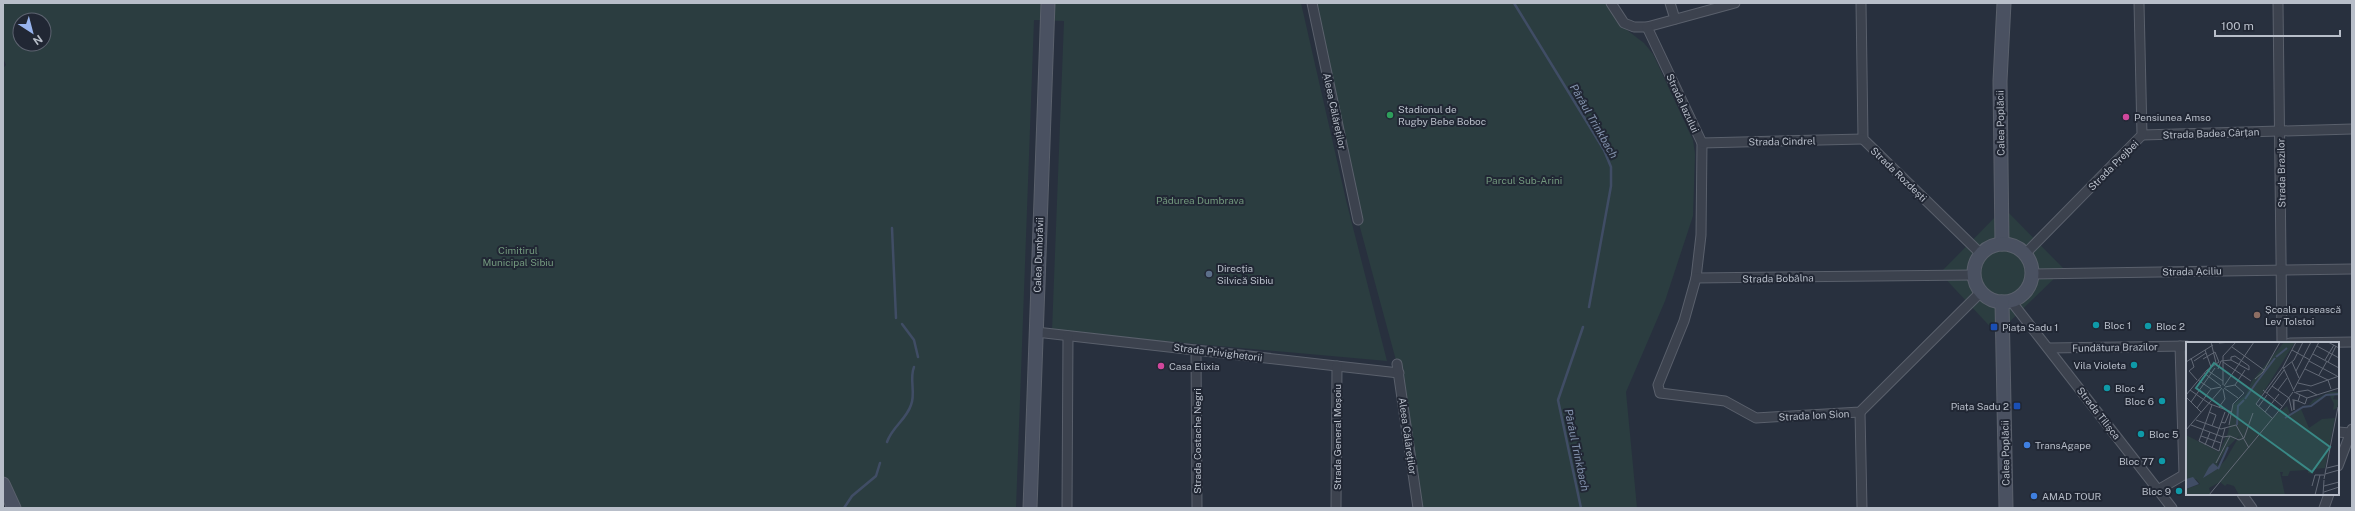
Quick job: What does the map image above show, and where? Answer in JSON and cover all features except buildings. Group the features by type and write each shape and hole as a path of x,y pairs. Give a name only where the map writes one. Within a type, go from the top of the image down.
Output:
{"main road":[{"name":"Calea Dumbrăvii","path":"1030,508 1048,3"},
{"name":"Calea Poplăcii","path":"2002,244 2000,81 2004,3"},
{"path":"2002,244 2012,246 2025,254 2030,263 2032,274 2030,284 2024,293 2006,301 1990,299 1981,292 1974,275 1976,264 1982,254 1989,248 2002,244"},
{"name":"Calea Poplăcii","path":"2006,301 2006,508"},
{"path":"3,484 14,508"}],"street":[{"name":"Aleea Călăreților","path":"1312,3 1358,220"},
{"path":"1611,3 1624,23 1634,27 1647,27 1735,3"},
{"path":"1670,3 1675,19"},
{"name":"Strada Rozdești","path":"1861,3 1863,139 1982,254"},
{"name":"Strada Prejbei","path":"2025,254 2142,135 2139,3"},
{"name":"Strada Brazilor","path":"2278,3 2282,342"},
{"name":"Strada Iazului","path":"1647,27 1702,143 1701,235 1696,278"},
{"name":"Strada Badea Cârțan","path":"2142,135 2352,129"},
{"name":"Strada Cindrel","path":"1702,143 1863,139"},
{"name":"Strada Aciliu","path":"2032,274 2352,268"},
{"name":"Strada Bobâlna","path":"1696,278 1974,275"},
{"name":"Strada Ion Sion","path":"1696,278 1684,321 1658,385 1658,390 1663,394 1725,401 1756,418 1860,412 1981,292"},
{"name":"Strada Tilișca","path":"2006,301 2049,348 2172,508"},
{"name":"Strada Privighetorii","path":"1036,332 1337,366 1398,369"},
{"path":"1067,508 1068,336"},
{"path":"2339,342 2352,342"},
{"name":"Fundătura Brazilor","path":"2049,348 2184,346 2186,473 2158,490"},
{"name":"Strada Costache Negri","path":"1196,350 1197,508"},
{"name":"Strada General Moșoiu","path":"1336,508 1337,366"},
{"name":"Aleea Călăreților","path":"1398,369 1418,508"},
{"path":"1860,412 1862,508"},
{"path":"2339,432 2351,431 2339,463"},
{"path":"2243,495 2252,508"},
{"path":"2324,508 2329,495"}],"green space":[{"name":"Cimitirul Municipal Sibiu","path":"3,3 1301,3 1346,200 1387,361 1052,331 1064,21 1034,20 1016,508 17,508 3,480 3,68 6,65 3,58"},
{"name":"Parcul Sub-Arini","path":"1312,3 1605,3 1619,24 1644,43 1653,54 1693,140 1695,154 1693,216 1665,301 1626,392 1637,508 1418,508 1397,364 1358,220"},
{"path":"2004,208 2064,269 1997,334 1940,273"}],"waterway":[{"name":"Pârâul Trinkbach","path":"1514,3 1604,150 1611,167 1611,186 1589,307"},
{"path":"892,228 896,318"},
{"path":"902,324 914,340 918,357"},
{"name":"Pârâul Trinkbach","path":"1581,508 1558,400 1583,327"},
{"path":"887,442 892,432 906,415 911,405 913,396 912,376 914,367"},
{"path":"844,508 852,496 876,476 880,463"}],"place":[{"name":"Stadionul de Rugby Bebe Boboc","path":"1390,115"},
{"name":"Pensiunea Amso","path":"2126,117"},
{"name":"Direcția Silvică Sibiu","path":"1209,274"},
{"name":"Școala rusească Lev Tolstoi","path":"2257,315"},
{"name":"Bloc 1","path":"2096,325"},
{"name":"Bloc 2","path":"2148,326"},
{"name":"Piața Sadu 1","path":"1994,327"},
{"name":"Vila Violeta","path":"2134,365"},
{"name":"Casa Elixia","path":"1161,366"},
{"name":"Bloc 4","path":"2107,388"},
{"name":"Bloc 6","path":"2162,401"},
{"name":"Piața Sadu 2","path":"2017,406"},
{"name":"Bloc 5","path":"2141,434"},
{"name":"TransAgape","path":"2027,445"},
{"name":"Bloc 77","path":"2162,461"},
{"name":"Bloc 9","path":"2179,491"},
{"name":"AMAD TOUR","path":"2034,496"}],"park label":[{"name":"Pădurea Dumbrava","path":"1200,200"}]}
